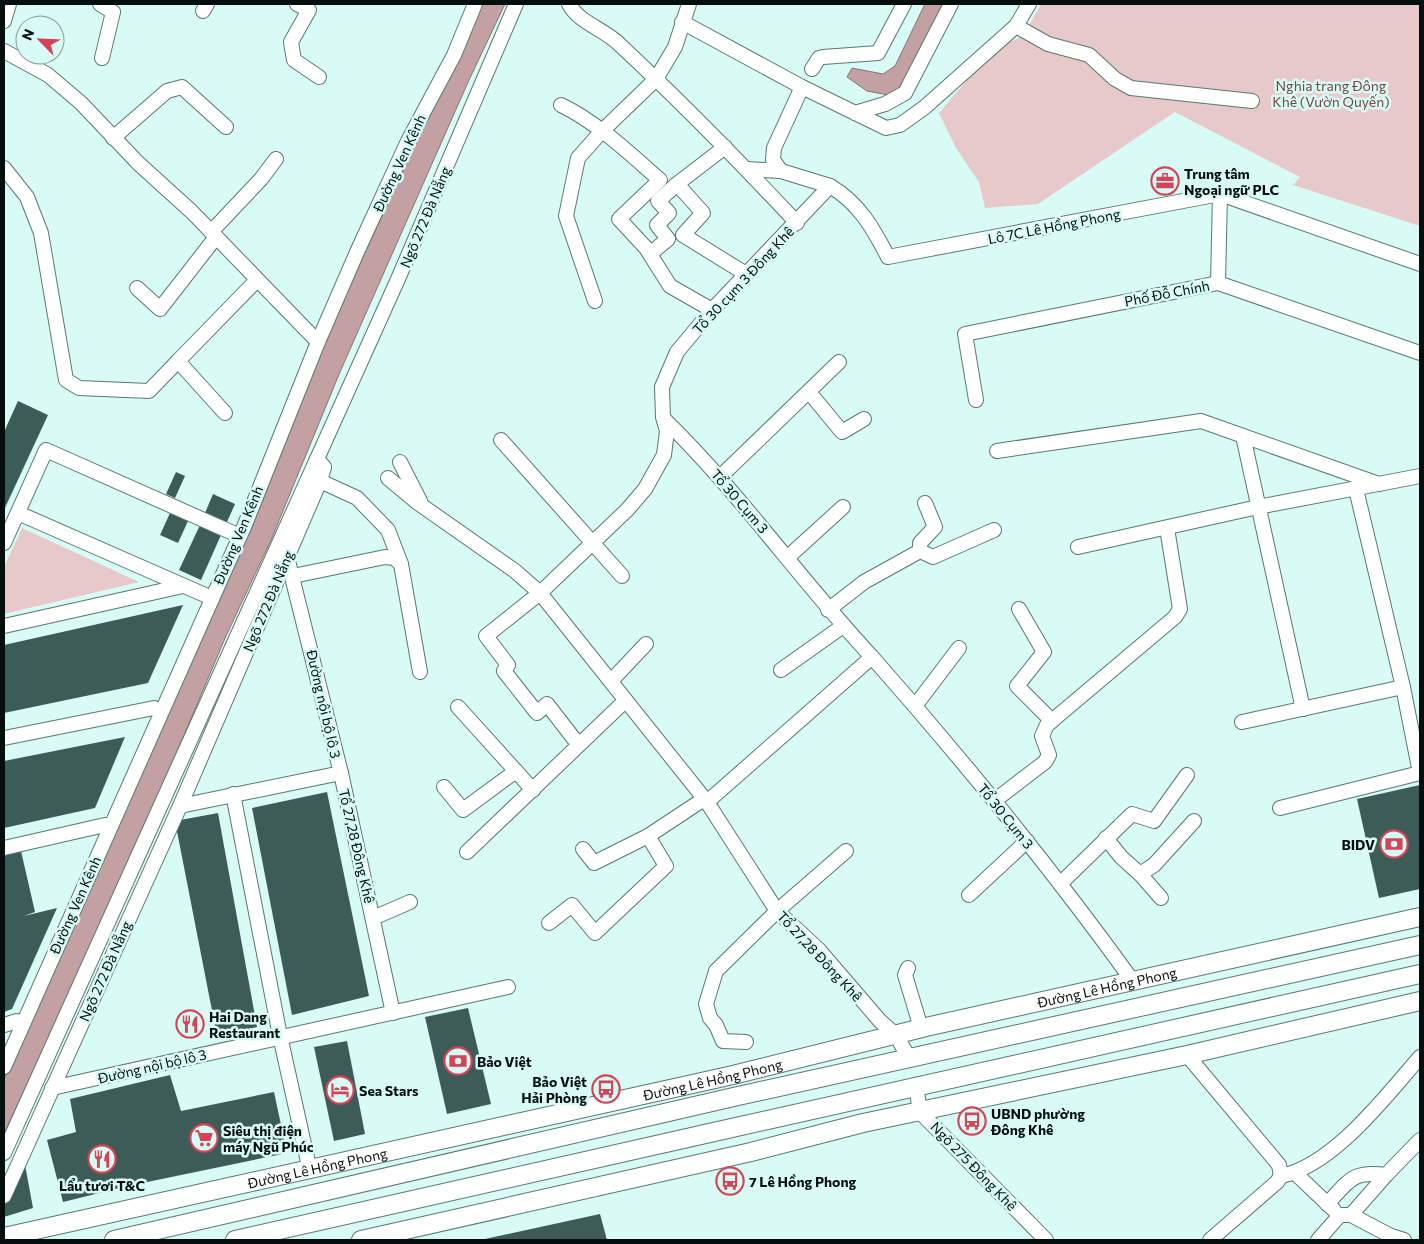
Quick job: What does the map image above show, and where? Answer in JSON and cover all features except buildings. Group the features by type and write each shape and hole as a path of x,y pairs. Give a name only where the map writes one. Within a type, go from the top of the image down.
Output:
{"main road":[{"name":"Đường Lê Hồng Phong","path":"4,1237 310,1171 733,1075 921,1028 1420,917"},
{"name":"Đường Lê Hồng Phong","path":"114,1240 909,1058 1420,946"},
{"path":"235,1240 756,1124 916,1085 1420,974"},
{"path":"361,1240 751,1152 863,1123 1187,1055 1420,1001"}],"street":[{"path":"4,21 9,4"},
{"path":"100,4 113,12 102,58"},
{"path":"297,4 309,10 291,42 294,60 319,77"},
{"name":"Đường Ven Kênh","path":"4,1052 10,1023 105,825 154,708 233,533 251,501 318,342 408,141 454,55 475,4"},
{"name":"Ngõ 272 Đà Nẵng","path":"4,1153 398,278 516,4"},
{"path":"569,4 580,16 617,41 747,169 797,223"},
{"path":"595,301 566,216 578,158 601,132 656,79 675,46 690,4"},
{"path":"812,69 819,58 878,53 904,4"},
{"path":"855,113 885,104 905,93 951,4"},
{"path":"682,22 802,87 886,128 900,125 925,107 1016,26 1029,4"},
{"path":"1016,26 1048,44 1089,55 1115,79 1131,88 1252,101"},
{"path":"4,52 48,76 81,103 114,138 214,234 318,342"},
{"path":"114,138 166,91 176,87 182,87 226,127"},
{"path":"781,171 773,160 774,148 802,87"},
{"path":"561,105 579,114 615,141 660,180 619,219 650,254 670,286 712,310"},
{"path":"650,254 668,239 657,224 669,213 658,201 725,147"},
{"path":"137,288 160,309 214,234 276,159"},
{"path":"4,168 27,197 41,233 66,380 79,388 149,391 257,280"},
{"path":"747,169 781,171 830,186"},
{"path":"677,184 703,213 682,235 746,274"},
{"name":"Tổ 30 cụm 3 Đông Khê","path":"578,744 547,704 537,713 504,671 508,665 486,636 540,593 645,490 664,454 667,431 663,417 662,387 678,352 712,310 797,223 830,186"},
{"name":"Lô 7C Lê Hồng Phong","path":"830,186 843,194 862,213 888,258 1220,194"},
{"path":"1218,283 1220,194 1420,264"},
{"name":"Phố Đỗ Chính","path":"976,400 965,334 1218,283 1420,353"},
{"path":"178,361 225,413"},
{"path":"720,477 839,362"},
{"path":"809,392 842,432 864,419"},
{"name":"Tổ 30 Cụm 3","path":"663,417 720,477 788,557 828,610 915,706 1061,883 1132,980"},
{"path":"997,451 1201,421 1379,484"},
{"path":"1243,436 1303,709"},
{"path":"501,440 622,576"},
{"path":"4,543 46,450 233,533"},
{"path":"317,459 324,467 320,481 357,498 388,530 401,564 420,672"},
{"path":"400,462 422,506"},
{"path":"1078,547 1258,507 1420,476"},
{"path":"388,478 422,506 515,571 540,593"},
{"name":"Ngõ 272 Đà Nẵng","path":"4,1196 180,806 320,481"},
{"path":"1280,808 1420,773 1403,687 1356,489"},
{"name":"Đường Ven Kênh","path":"4,1067 244,527 251,501"},
{"path":"920,550 920,543 934,527 934,521 925,503"},
{"path":"788,557 844,507"},
{"path":"18,513 205,595"},
{"path":"994,801 1045,762 1048,756 1042,736 1047,725 1175,617 1180,610 1167,528"},
{"path":"920,550 932,556 994,530"},
{"path":"828,610 871,577 920,550"},
{"name":"Đường nội bộ lô 3","path":"180,806 341,774 294,576 287,557"},
{"path":"294,576 385,557 394,558 401,564"},
{"path":"4,626 183,586"},
{"name":"Tổ 27,28 Đông Khê","path":"540,593 611,680 625,701 705,801 777,911 819,950 880,1020 896,1034 909,1058"},
{"path":"1018,609 1044,652 1017,686 1052,721"},
{"path":"781,670 843,626"},
{"path":"611,680 646,644"},
{"path":"915,706 959,648"},
{"path":"583,849 594,863 648,836 705,801 872,658"},
{"path":"1242,722 1403,687"},
{"path":"467,852 625,701"},
{"path":"458,707 533,790"},
{"path":"4,738 154,708"},
{"path":"444,788 463,810 516,771"},
{"name":"Tổ 27,28 Đông Khê","path":"341,774 373,918"},
{"path":"1061,883 1132,814 1154,821 1187,775"},
{"path":"233,794 280,1036 310,1171"},
{"path":"1140,874 1154,865 1194,821"},
{"path":"4,848 105,825"},
{"path":"550,923 572,905 595,933 666,866 648,836"},
{"path":"1106,838 1121,857 1140,874 1161,898"},
{"path":"969,895 1027,841"},
{"path":"746,1042 723,1041 716,1025 710,1018 706,999 716,971 777,911 846,852"},
{"path":"393,1012 373,918 410,902"},
{"path":"908,968 905,975 921,1028"},
{"name":"Đường nội bộ lô 3","path":"52,1088 508,987"},
{"path":"1187,1055 1279,1165 1281,1176 1278,1182 1218,1238"},
{"path":"1281,1176 1296,1173 1348,1138 1420,1057"},
{"name":"Ngõ 275 Đông Khê","path":"916,1085 920,1112 1046,1240"},
{"path":"1318,1240 1346,1215 1420,1140"},
{"path":"1296,1173 1327,1204 1346,1215 1404,1240"},
{"path":"1327,1204 1351,1179 1360,1174 1386,1174"}],"green space":[{"name":"Nghia trang Đông Khê (Vườn Quyến)","path":"1041,4 1420,4 1420,226 1293,185 1300,177 1175,112 1038,204 985,208 979,182 956,148 939,113 993,50 1023,36"},
{"path":"22,528 139,582 4,614 4,567"}],"shaded area":[{"path":"481,4 505,4 469,80 340,372 271,540 226,636 142,834 4,1134 4,1079 252,527 339,308"},
{"path":"925,4 948,4 903,88 888,95 867,91 847,77 852,68 883,74 895,66"}],"place":[{"name":"Trung tâm Ngoại ngữ PLC","path":"1165,181"},
{"name":"BIDV","path":"1394,844"},
{"name":"Hai Dang Restaurant","path":"190,1024"},
{"name":"Bảo Việt","path":"458,1061"},
{"name":"Bảo Việt Hải Phòng","path":"606,1089"},
{"name":"Sea Stars","path":"340,1090"},
{"name":"UBND phường Đông Khê","path":"972,1121"},
{"name":"Siêu thị điện máy Ngũ Phúc","path":"204,1138"},
{"name":"Lẩu tươi T&C","path":"102,1159"},
{"name":"7 Lê Hồng Phong","path":"730,1181"}]}
